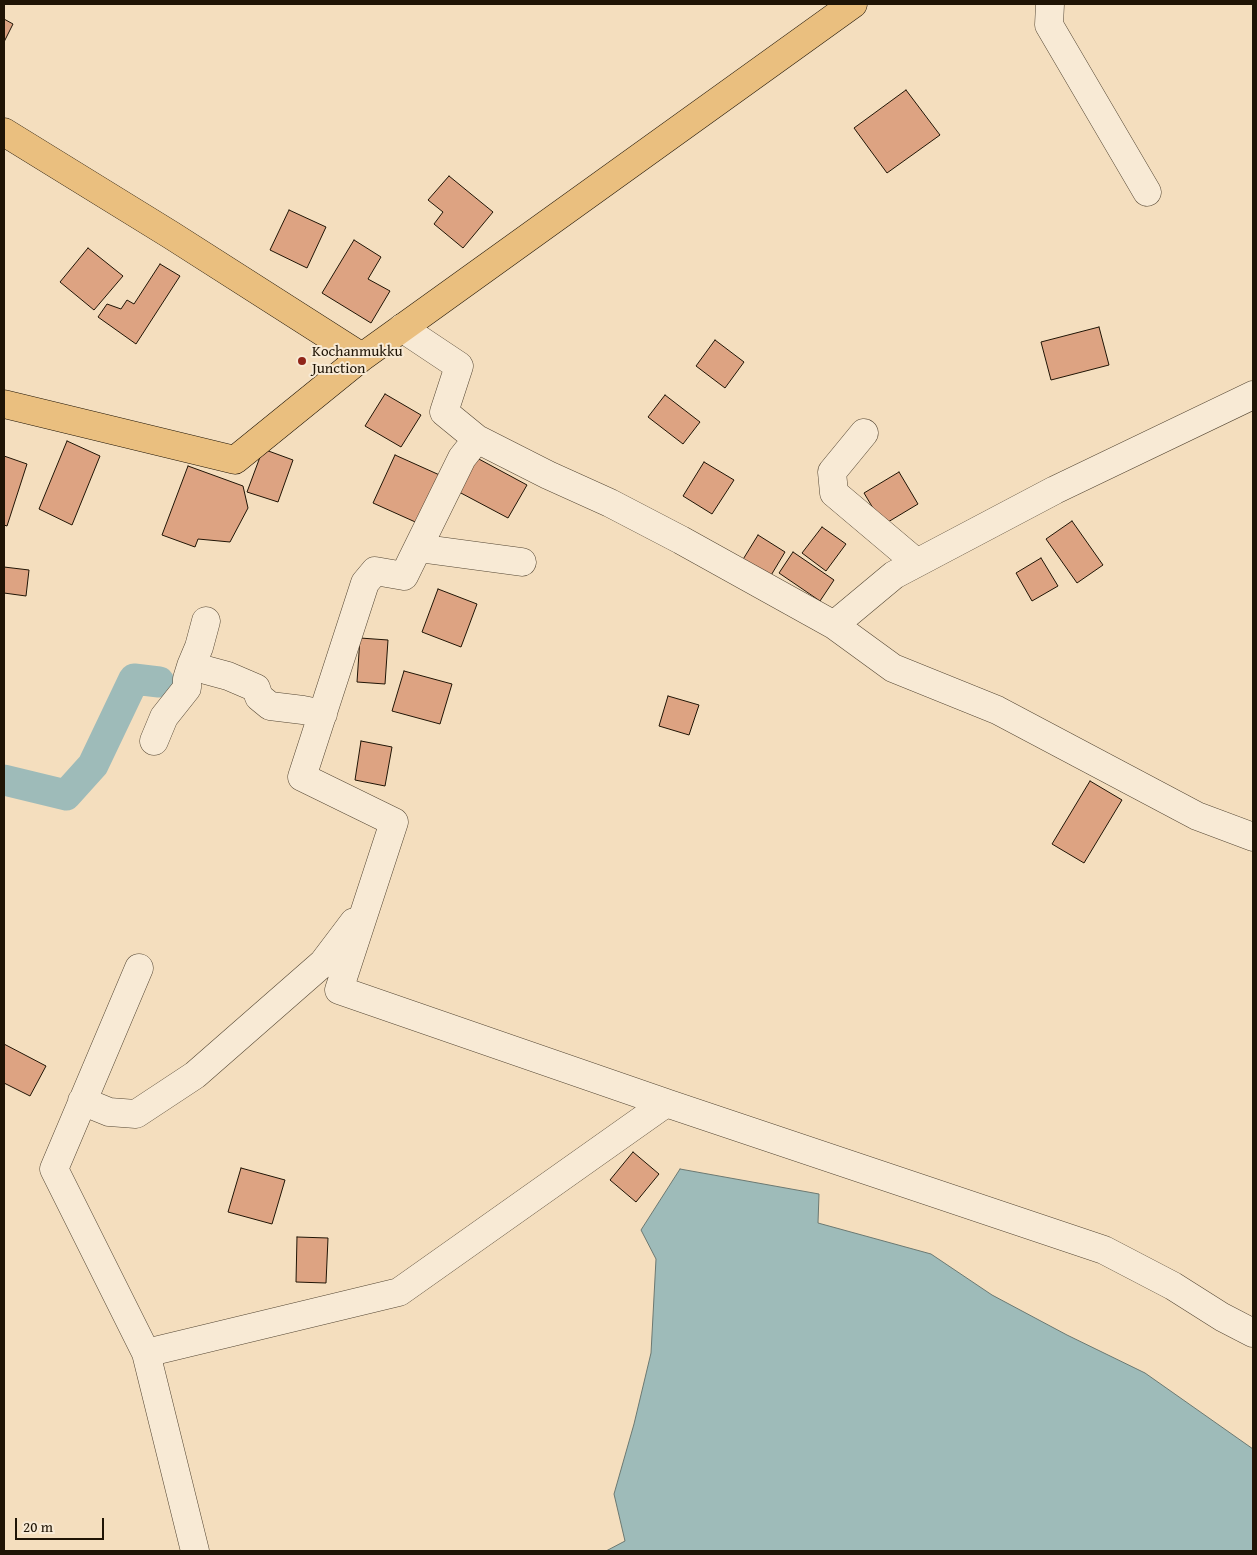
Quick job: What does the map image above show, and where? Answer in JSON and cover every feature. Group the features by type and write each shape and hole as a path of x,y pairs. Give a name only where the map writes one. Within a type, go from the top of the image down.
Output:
{"main road":[{"path":"4,404 235,460 362,357 850,5"},
{"path":"4,132 171,234 362,357"}],"street":[{"path":"1050,4 1049,26 1148,192"},
{"path":"402,328 459,366 444,412 477,439 548,475 618,507 714,558 834,625 893,668 997,710 1197,816 1253,837"},
{"path":"834,625 894,575 1055,490 1253,395"},
{"path":"864,433 832,472 834,494 916,563"},
{"path":"477,439 462,458 404,576 375,571 365,583 302,777 394,822 340,990 666,1103 1104,1250 1173,1286 1222,1318 1253,1333"},
{"path":"418,548 522,562"},
{"path":"157,735 164,717 187,688 187,679 206,621"},
{"path":"191,666 228,676 256,688 259,697 270,706 322,714"},
{"path":"82,1101 110,1112 136,1114 195,1075 324,964 368,903"},
{"path":"139,968 54,1169 146,1353 195,1551"},
{"path":"146,1353 399,1292 666,1103"}],"water":[{"path":"680,1169 819,1194 818,1223 931,1254 992,1295 1067,1335 1145,1373 1253,1449 1253,1551 606,1551 625,1541 614,1494 634,1424 651,1353 656,1259 641,1230"}],"building":[{"path":"4,19 13,24 4,42"},
{"path":"906,90 940,135 887,173 854,128"},
{"path":"449,176 493,212 463,248 434,224 443,212 428,200"},
{"path":"289,210 326,227 307,268 270,250"},
{"path":"354,240 381,257 368,279 390,291 371,323 322,293"},
{"path":"88,248 123,276 94,310 60,282"},
{"path":"160,264 180,276 136,344 98,317 107,304 121,309 127,300 134,304"},
{"path":"1099,327 1109,365 1051,380 1041,342"},
{"path":"715,340 744,362 725,388 696,366"},
{"path":"385,394 421,415 401,447 365,426"},
{"path":"665,395 700,422 683,444 648,417"},
{"path":"67,441 100,456 72,525 39,509"},
{"path":"263,449 293,460 278,502 247,492"},
{"path":"395,455 444,477 422,525 373,503"},
{"path":"4,456 27,464 7,526 4,525"},
{"path":"477,458 527,485 508,518 459,492"},
{"path":"704,462 734,480 712,514 683,496"},
{"path":"188,466 243,486 248,508 230,542 198,539 195,547 162,535"},
{"path":"899,472 918,504 883,525 864,493"},
{"path":"1072,521 1103,565 1077,583 1046,539"},
{"path":"822,527 846,544 826,571 802,553"},
{"path":"758,535 785,552 770,577 742,561"},
{"path":"793,552 834,580 820,601 779,573"},
{"path":"1041,558 1058,586 1032,601 1016,573"},
{"path":"4,567 29,570 26,596 4,593"},
{"path":"438,589 477,604 461,647 422,632"},
{"path":"360,638 388,640 385,684 357,682"},
{"path":"404,671 452,684 440,724 392,711"},
{"path":"668,696 699,705 689,735 659,726"},
{"path":"361,741 392,747 385,786 355,780"},
{"path":"1090,781 1122,800 1084,863 1052,844"},
{"path":"4,1044 46,1066 30,1096 4,1083"},
{"path":"633,1152 659,1174 636,1202 610,1180"},
{"path":"241,1168 285,1180 272,1224 228,1212"},
{"path":"297,1237 328,1238 326,1283 296,1282"}],"waterway":[{"path":"4,780 66,795 93,765 134,679 159,682"}],"place":[{"name":"Kochanmukku Junction","path":"302,361"}]}
